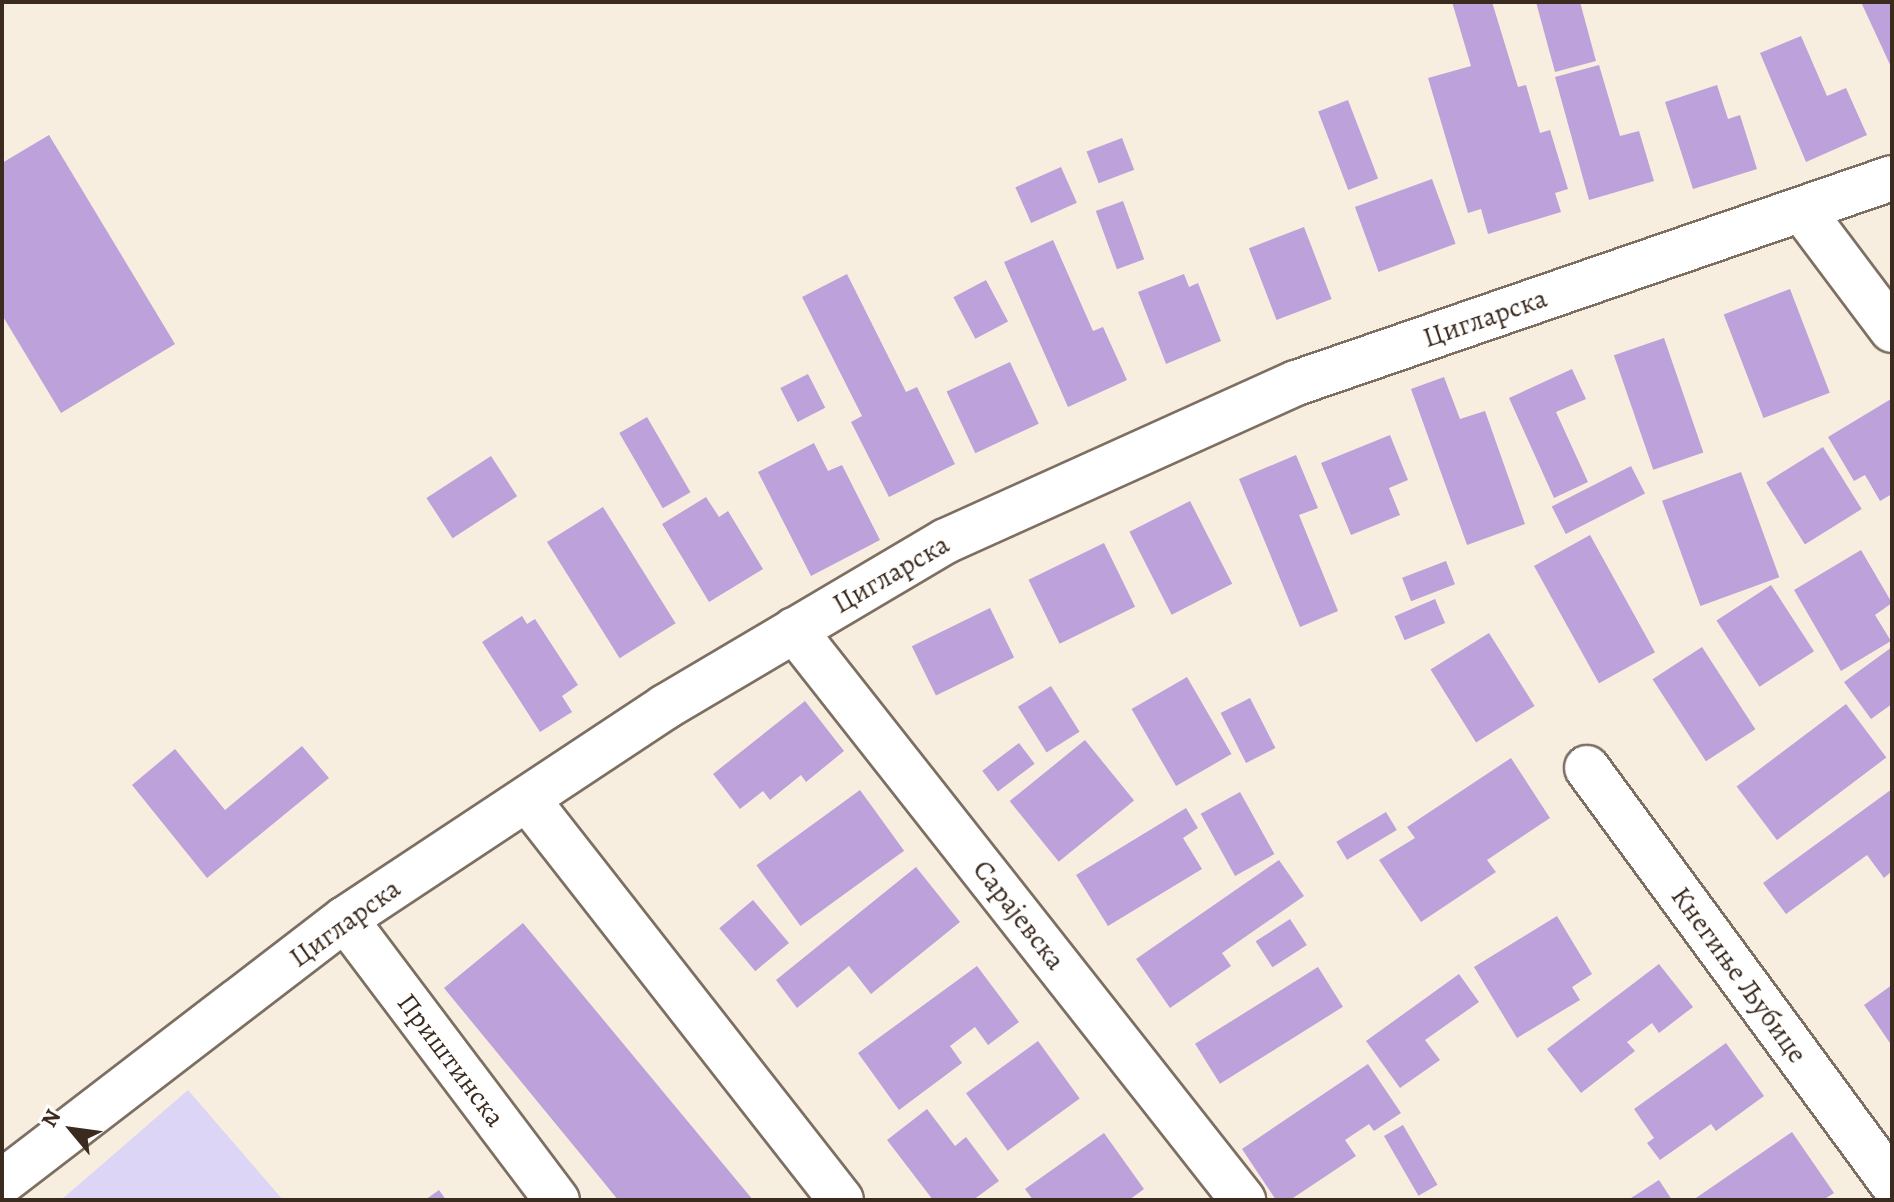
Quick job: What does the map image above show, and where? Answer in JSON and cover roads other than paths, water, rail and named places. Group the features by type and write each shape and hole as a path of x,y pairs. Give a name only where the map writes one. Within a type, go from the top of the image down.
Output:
{"street":[{"name":"Цигларска","path":"2,1182 345,919 665,707 946,541 1296,383 1892,178"},
{"path":"1802,210 1892,330"},
{"name":"Сарајевска","path":"794,630 1243,1200"},
{"name":"Кнегиње Љубице","path":"1587,768 1892,1183"},
{"path":"527,799 841,1200"},
{"name":"Приштинска","path":"345,919 557,1200"}]}
